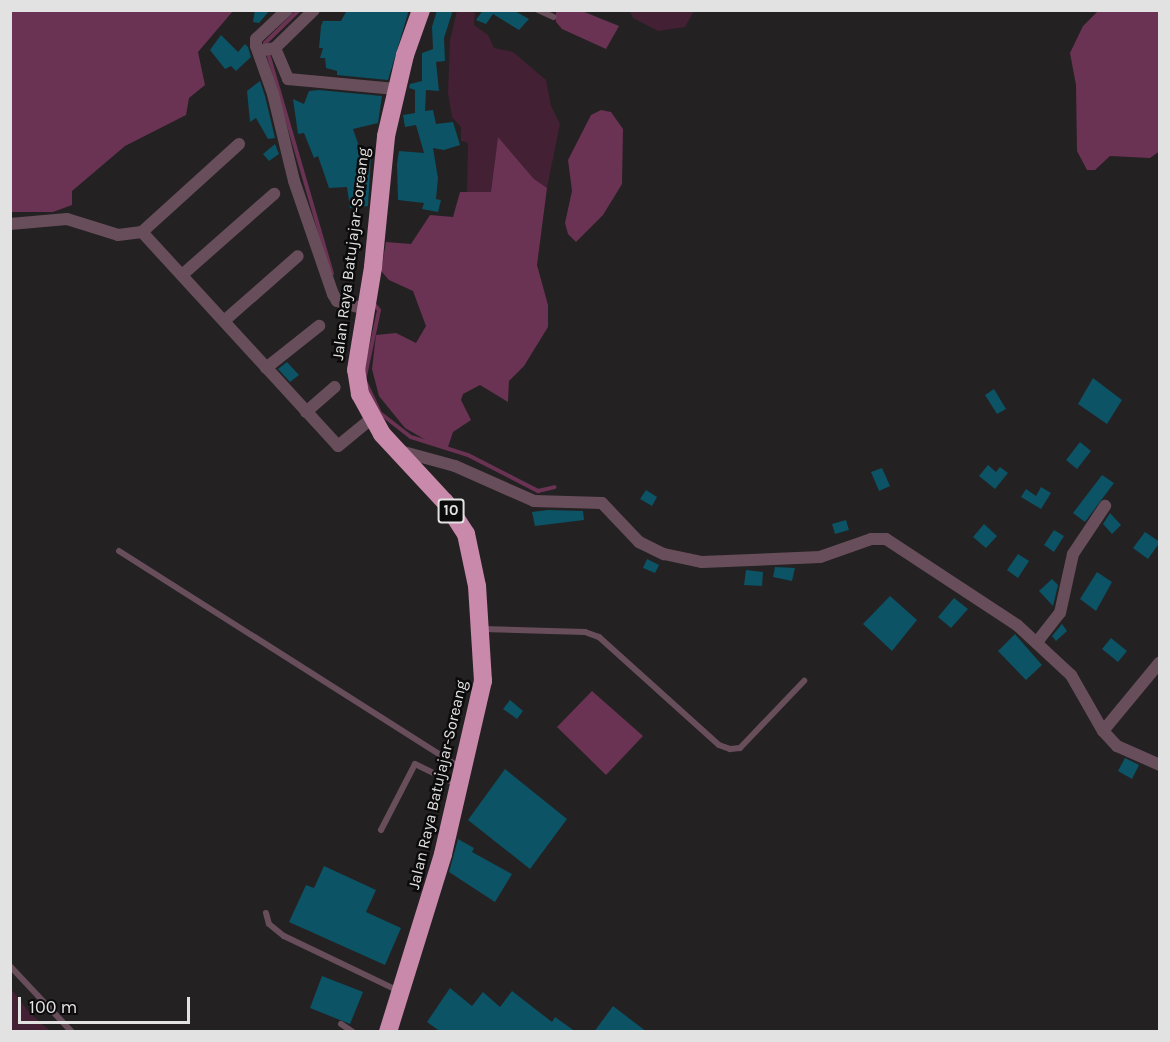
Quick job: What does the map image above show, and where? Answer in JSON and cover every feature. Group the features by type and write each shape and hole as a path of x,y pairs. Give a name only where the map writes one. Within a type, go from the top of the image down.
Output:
{"highway":[{"name":"Jalan Raya Batujajar-Soreang","path":"388,1032 431,896 483,681 482,629 466,534 445,502 372,418 360,394 356,370 386,136 396,89 421,10"}],"street":[{"path":"287,10 264,44 273,94 294,181 333,294 337,301 365,309"},
{"path":"264,44 314,10"},
{"path":"264,44 288,79 396,89"},
{"path":"10,225 67,219 118,235 142,232 239,144"},
{"path":"182,275 274,194"},
{"path":"142,232 338,446 372,418"},
{"path":"224,321 298,256"},
{"path":"266,368 319,326"},
{"path":"306,412 335,387"},
{"path":"398,450 455,466 534,501 602,503 639,542 664,554 702,562 820,557 882,538 984,602 1037,642 1078,684 1103,731 1121,749 1160,765"},
{"path":"1037,642 1060,613 1073,554 1105,506"},
{"path":"1103,731 1160,662"}],"lane":[{"path":"538,10 554,17"},
{"path":"118,551 461,778"},
{"path":"482,629 585,632 599,637 719,745 730,749 740,748 804,681"},
{"path":"381,830 415,764 461,778"},
{"path":"266,913 269,924 284,936 400,992"},
{"path":"10,966 72,1032"},
{"path":"341,1023 354,1032"}],"shaded area":[{"path":"10,11 233,11 198,52 205,85 189,98 186,115 125,146 72,191 72,205 53,212 11,212"},
{"path":"457,11 475,11 474,25 488,35 494,48 513,52 546,80 551,106 560,124 547,188 534,179 498,137 492,192 467,192 468,143 461,141 461,127 452,117 448,93 450,40"},
{"path":"556,11 582,11 619,26 606,49 562,29 556,22"},
{"path":"630,11 694,11 685,27 658,31 633,18"},
{"path":"1098,11 1159,11 1160,151 1150,158 1110,156 1095,170 1087,170 1077,151 1076,85 1070,53 1083,26"},
{"path":"601,110 611,112 623,129 622,184 603,215 576,242 568,234 565,223 572,191 568,160 591,115"},
{"path":"498,137 534,179 547,188 537,265 548,305 548,327 524,366 509,381 508,402 480,385 463,394 461,400 471,420 453,432 448,447 431,443 405,428 379,396 372,369 376,335 396,333 416,343 426,326 413,291 389,280 381,271 386,242 411,244 430,215 453,217 460,192 491,192"},
{"path":"592,691 643,736 606,775 557,727"},
{"path":"11,989 30,1013 50,1031 11,1031"}],"building":[{"path":"255,10 270,10 259,23 253,22"},
{"path":"347,10 409,10 388,80 337,75 337,71 326,68 325,58 320,58 323,48 319,48 323,21 341,21"},
{"path":"437,10 453,10 444,38 445,61 436,62 439,91 426,90 425,111 433,110 436,124 453,122 460,145 444,150 433,148 438,178 436,199 441,200 438,212 422,209 424,203 398,200 397,164 399,151 424,153 416,125 405,127 403,115 415,113 415,90 409,88 410,84 422,81 422,53 433,49 432,27"},
{"path":"483,10 513,10 529,19 519,30 493,14 486,24 476,20"},
{"path":"221,35 238,52 245,44 248,47 251,57 236,71 231,66 225,69 210,50"},
{"path":"260,81 275,138 268,139 256,118 250,122 247,91"},
{"path":"309,91 382,96 378,123 353,129 360,149 367,156 371,155 368,206 350,208 347,187 329,188 318,156 314,158 304,133 298,134 293,99 304,104"},
{"path":"275,144 279,154 269,161 263,154"},
{"path":"287,362 299,375 290,382 278,369"},
{"path":"1093,378 1122,400 1107,424 1078,404"},
{"path":"994,389 1006,409 997,414 985,395"},
{"path":"1080,442 1091,451 1077,469 1066,460"},
{"path":"988,465 996,472 1000,467 1008,473 995,489 979,476"},
{"path":"882,468 890,486 879,491 871,472"},
{"path":"1102,475 1114,483 1085,522 1073,513"},
{"path":"1041,487 1051,493 1041,509 1021,497 1026,489 1036,496"},
{"path":"646,490 657,497 652,506 640,499"},
{"path":"583,511 584,520 535,526 532,512"},
{"path":"1110,513 1121,525 1112,534 1103,524"},
{"path":"846,520 849,530 835,534 832,524"},
{"path":"984,524 997,536 986,548 973,537"},
{"path":"1054,530 1064,536 1054,552 1044,545"},
{"path":"1145,532 1160,542 1148,559 1133,548"},
{"path":"1018,554 1029,561 1018,578 1007,570"},
{"path":"647,559 659,565 655,573 643,568"},
{"path":"775,567 795,568 792,581 773,577"},
{"path":"746,570 763,572 762,586 744,585"},
{"path":"1097,572 1112,582 1096,611 1080,599"},
{"path":"1052,579 1058,585 1053,606 1039,591"},
{"path":"890,596 917,620 892,651 863,624"},
{"path":"954,598 968,609 951,628 938,617"},
{"path":"1062,624 1067,631 1056,641 1052,636"},
{"path":"1015,634 1042,665 1026,680 998,651"},
{"path":"1111,638 1127,651 1118,662 1102,649"},
{"path":"510,700 523,711 517,719 503,709"},
{"path":"1125,758 1139,765 1132,779 1118,771"},
{"path":"505,769 567,819 530,869 468,820"},
{"path":"458,839 474,848 472,852 512,874 495,902 449,872"},
{"path":"324,866 376,890 366,912 401,928 385,965 289,922 306,885 314,888"},
{"path":"322,976 363,992 350,1024 310,1008"},
{"path":"450,988 472,1006 483,992 500,1007 512,991 552,1022 555,1017 576,1032 441,1032 427,1022"},
{"path":"613,1006 647,1032 594,1032"}],"waterway":[{"path":"299,10 265,43 332,273"},
{"path":"365,376 379,310 374,304"},
{"path":"366,383 380,413 411,437 468,455 538,491 555,487"}]}
